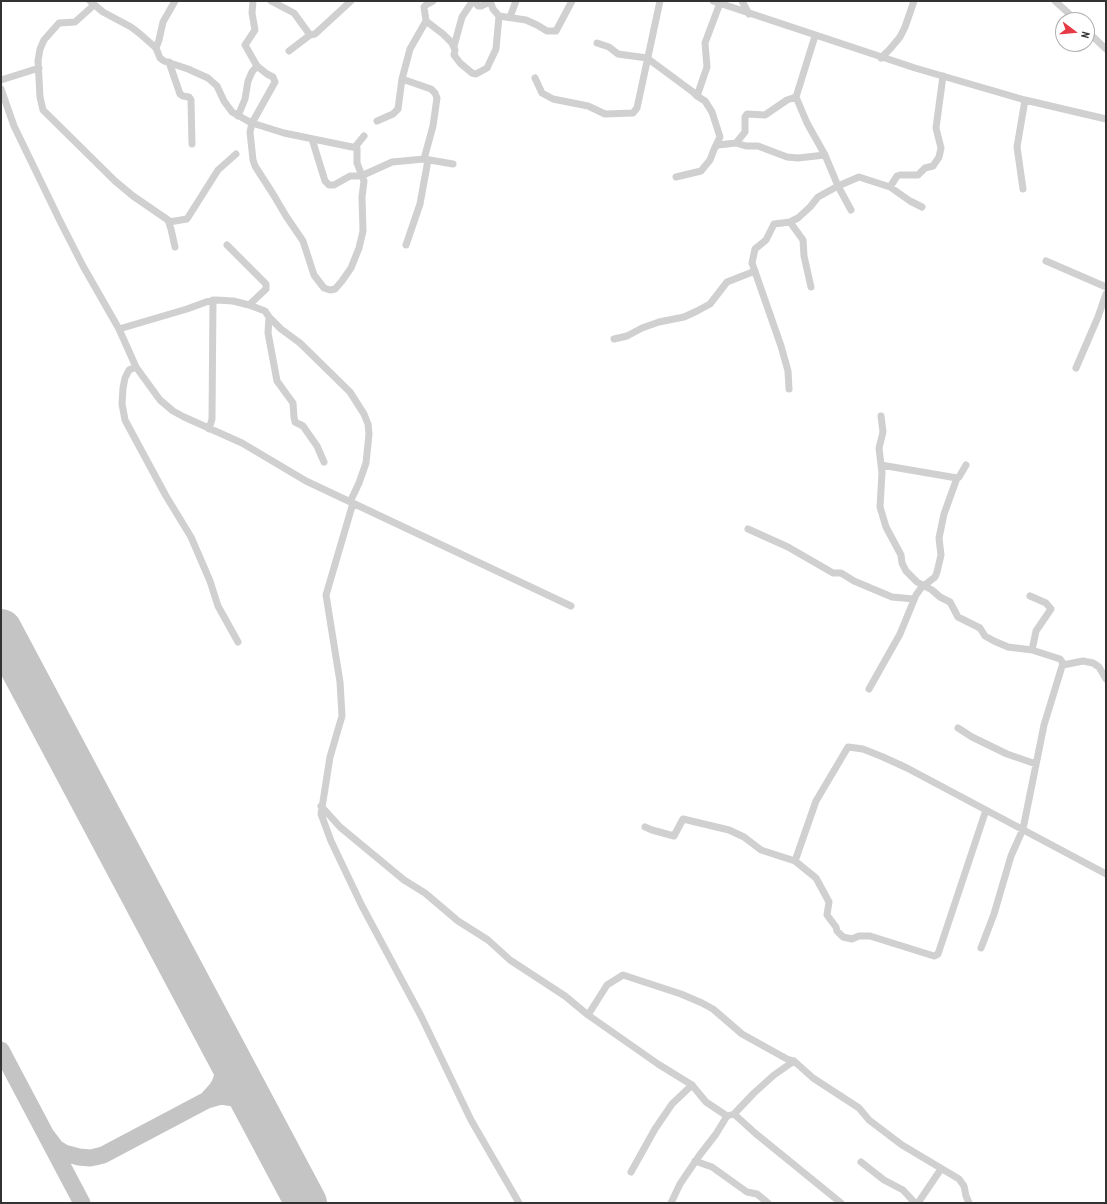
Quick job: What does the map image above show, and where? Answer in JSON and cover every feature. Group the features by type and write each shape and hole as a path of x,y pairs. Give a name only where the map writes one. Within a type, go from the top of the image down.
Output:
{"street":[{"path":"156,48 163,22 175,1"},
{"path":"253,1 252,13 255,30 245,44 257,66 273,77 275,82 252,123 250,132 253,160 255,166 303,241 314,275 327,290 335,289 342,281 351,268 359,248 363,220 362,197 364,181 357,163 357,148 355,147"},
{"path":"271,1 294,13 310,35"},
{"path":"289,51 310,35 316,34 351,1"},
{"path":"376,121 393,114 398,109 402,79 412,45 426,21 424,7 433,1"},
{"path":"499,16 496,49 486,69 479,71 476,74 472,73 460,63 454,55 454,46 462,17 474,1 478,6 490,1 493,9 499,16 532,22 547,31 556,31 572,1"},
{"path":"510,17 516,1"},
{"path":"535,78 542,93 553,99 588,106 605,114 630,114 635,112 660,1"},
{"path":"742,1 749,14"},
{"path":"881,58 890,50 900,37 914,1"},
{"path":"1055,1 1067,12"},
{"path":"697,96 708,67 705,43 716,2 881,58 1025,100 1106,119"},
{"path":"175,246 169,222 115,181 43,110 40,97 39,68 40,49 44,40 60,23 75,22 92,3 103,12 131,27 156,48 160,58 208,78 217,86 224,101 232,112 238,116 252,123 284,133 355,147"},
{"path":"426,21 443,34 454,46"},
{"path":"815,36 796,97 807,123 825,155 838,186 851,210"},
{"path":"1095,39 1106,49"},
{"path":"597,42 609,46 618,54 647,58 705,101 712,112 720,137 713,149 710,160 701,171 676,177"},
{"path":"169,62 180,94 189,97 191,100 192,144"},
{"path":"238,116 245,99 248,82 252,72 257,66"},
{"path":"1,80 39,68"},
{"path":"890,187 897,176 918,175 924,168 933,166 939,157 941,148 936,128 943,76"},
{"path":"402,79 431,89 435,92 437,98 420,204 406,245"},
{"path":"1,89 14,126 61,224 119,329 136,367 160,400 173,411 242,443 306,481 571,606"},
{"path":"736,143 745,132 745,118 747,114 765,115 787,100 796,97"},
{"path":"1023,189 1017,147 1025,100"},
{"path":"355,147 364,136"},
{"path":"312,139 328,184 334,185 350,176 361,176 392,162 426,160 453,164"},
{"path":"716,146 736,143 746,146 758,146 787,157 798,158 825,155"},
{"path":"169,222 187,219 218,170 236,154"},
{"path":"789,389 788,371 781,346 752,263 755,249 766,240 774,224 790,222 798,218 804,214 818,197 859,177 890,187 910,201 922,207"},
{"path":"790,222 803,240 804,256 811,288"},
{"path":"227,245 266,284 266,289 249,305"},
{"path":"1046,261 1106,286"},
{"path":"614,339 627,336 642,328 659,322 684,317 697,311 710,304 727,282 755,270"},
{"path":"1076,368 1106,294"},
{"path":"119,329 213,300 234,301 249,305 265,311 269,318 300,343 350,392 364,414 368,424 369,434 366,463 352,502 326,595 340,682 342,716 330,757 321,806 321,814 326,830 362,906 420,1016 471,1120 519,1203"},
{"path":"209,429 212,419 213,300"},
{"path":"269,318 268,333 277,381 293,403 295,422 303,426 317,446 324,462"},
{"path":"136,367 129,370 124,383 122,404 125,420 190,537 210,581 218,606 238,642"},
{"path":"881,416 882,432 879,448 881,464 880,507 882,518 901,555 904,567 909,575 940,597 950,602 958,617 980,628 984,636 1008,647 1032,650 1060,659 1063,662 1044,725 1023,829 1011,856 994,914 981,948"},
{"path":"881,464 957,478"},
{"path":"869,689 900,634 919,590 935,577 941,555 939,538 941,528 951,493 957,478 966,465"},
{"path":"748,529 788,547 833,573 841,573 854,581 892,597 914,599"},
{"path":"1030,596 1046,604 1051,609 1036,631 1032,650"},
{"path":"1063,665 1083,661 1092,663 1100,667 1106,679"},
{"path":"958,728 991,747 1036,764"},
{"path":"795,861 816,802 848,747 863,749 883,756 908,768 1106,874"},
{"path":"321,806 340,827 404,880 425,893 458,922 488,940 510,960 565,996 588,1015 658,1064 692,1085 706,1102 730,1115 755,1133 841,1203"},
{"path":"645,827 674,836 683,819 729,830 744,837 761,850 795,861 816,878 829,902 827,915 836,927 837,931 843,937 852,939 859,936 870,936 936,956 986,810"},
{"path":"588,1015 607,985 620,976 626,975 702,1003 713,1009 742,1034 787,1059 794,1061 813,1078 860,1108 869,1120 902,1145 959,1179 962,1182 969,1203"},
{"path":"671,1203 680,1184 730,1115 774,1075 794,1061"},
{"path":"631,1172 655,1129 672,1104 692,1085"},
{"path":"695,1162 712,1167 747,1192 757,1194 768,1203"},
{"path":"861,1162 884,1180 903,1190 917,1203 941,1169"}],"taxiway":[{"path":"207,1100 220,1084 225,1068 226,1056 220,1040"},
{"path":"1,1050 82,1203"},
{"path":"47,1136 56,1148 64,1153 79,1157 95,1157 103,1155 207,1100 221,1096 234,1098 247,1105 254,1110 266,1127"}],"runway":[{"path":"1,630 306,1203"}]}
